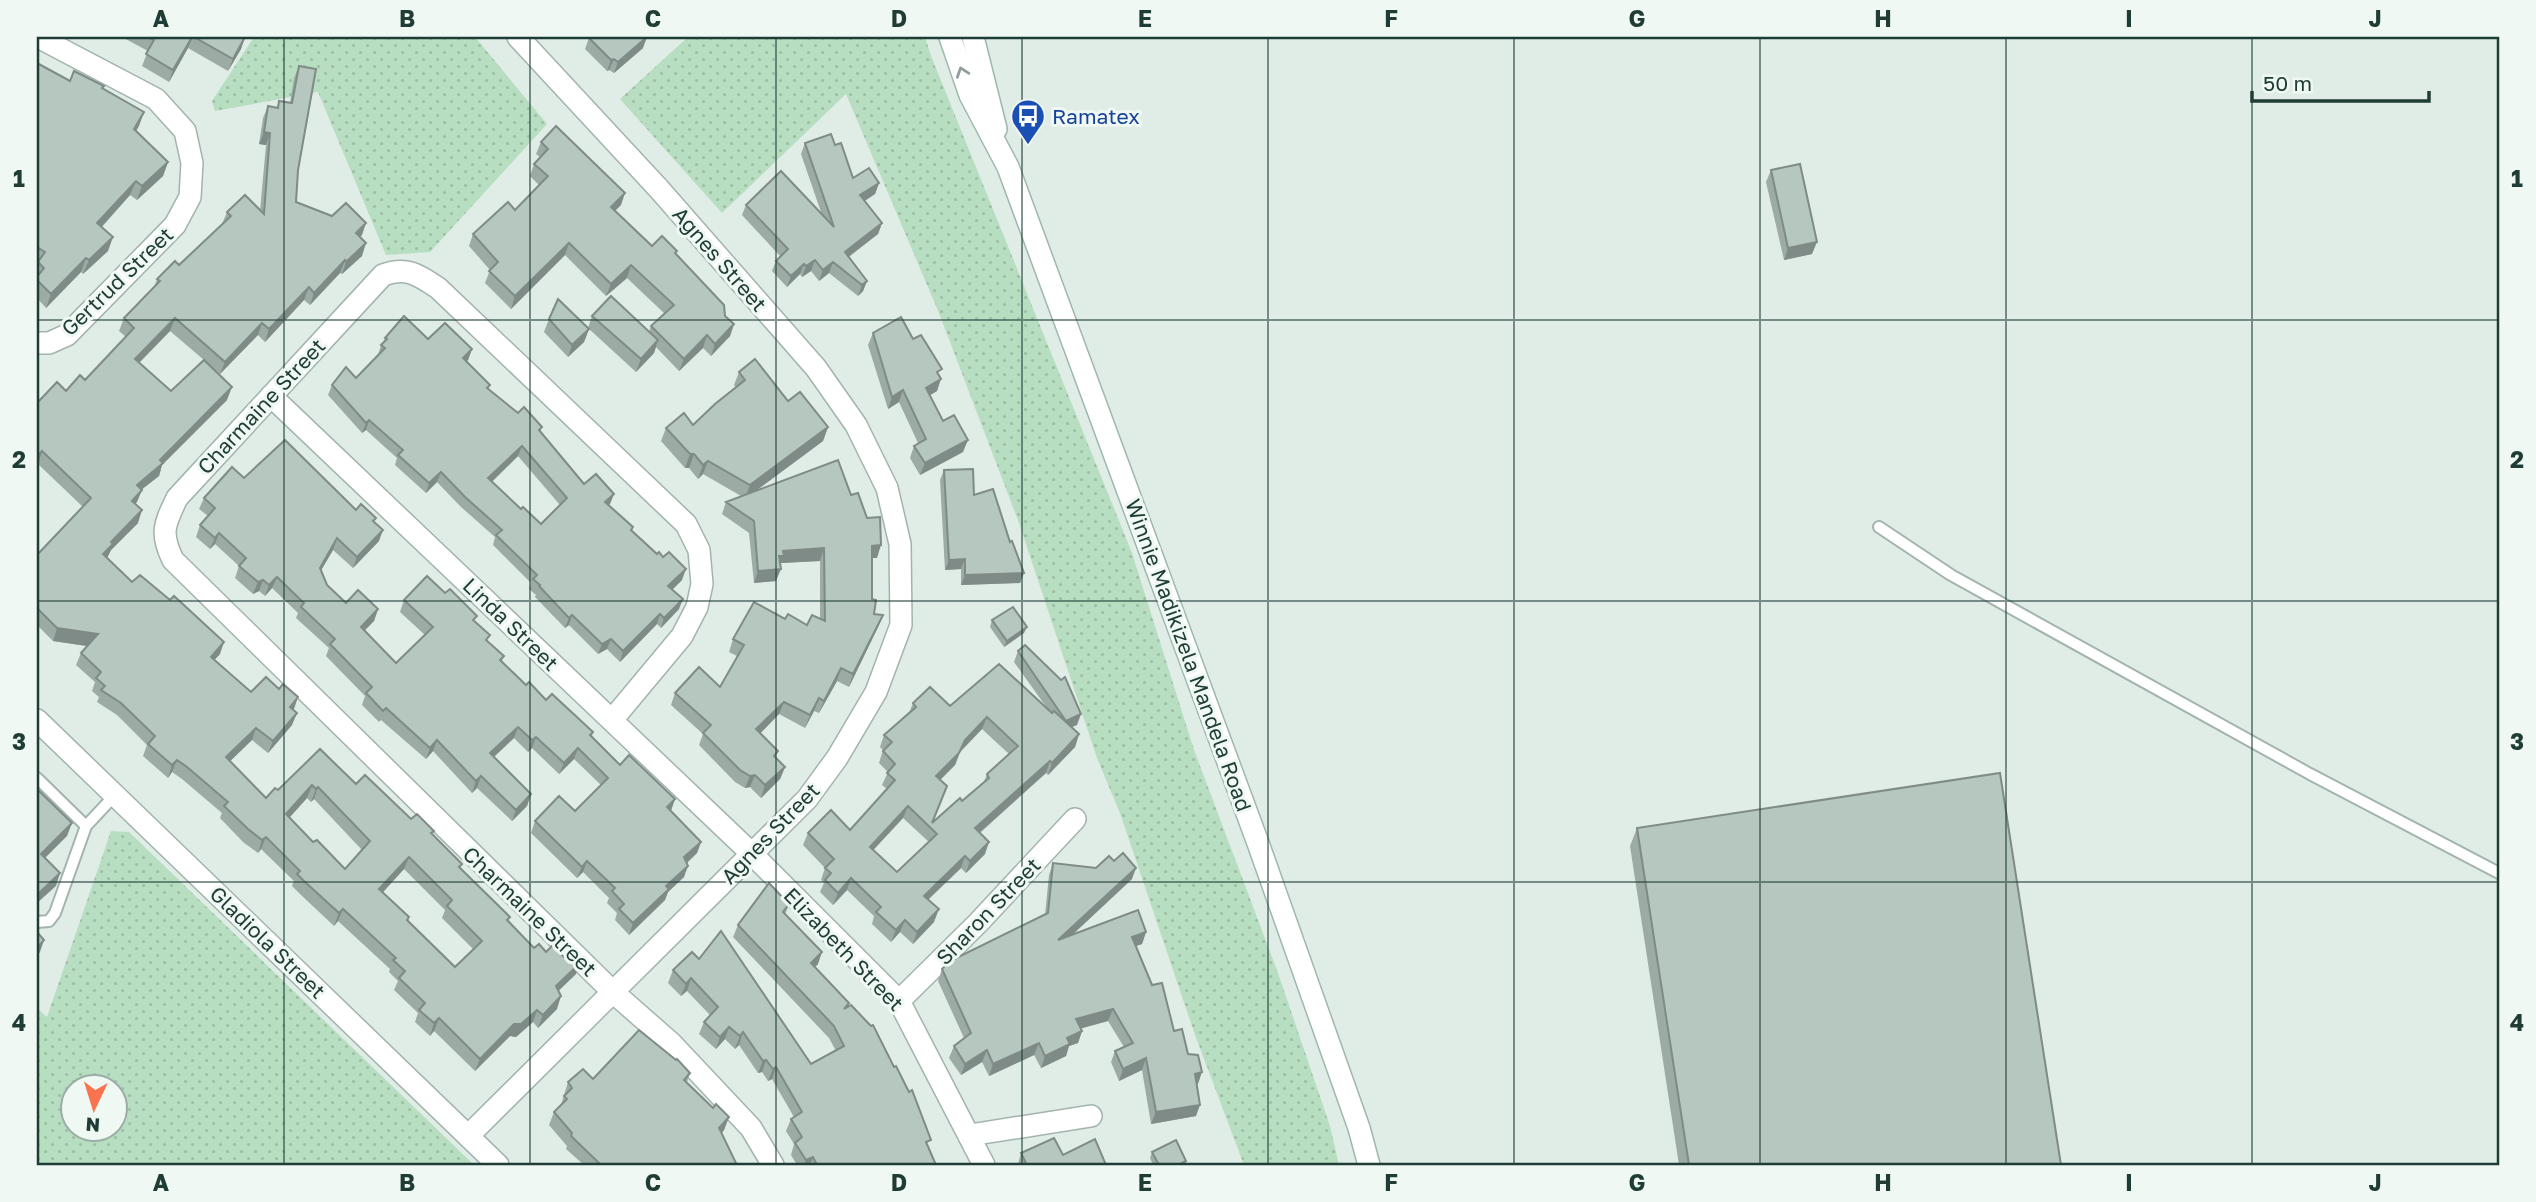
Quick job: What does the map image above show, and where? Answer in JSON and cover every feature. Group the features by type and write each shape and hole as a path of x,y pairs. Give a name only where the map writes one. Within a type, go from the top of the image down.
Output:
{"street":[{"name":"Gertrud Street","path":"37,343 49,344 67,335 175,225 190,197 192,163 185,131 156,99 38,37"},
{"name":"Agnes Street","path":"469,1135 807,799 837,758 876,692 901,625 900,544 887,488 856,425 816,368 659,189 518,37"},
{"name":"Winnie Madikizela Mandela Road","path":"950,37 970,95 1000,148"},
{"name":"Winnie Madikizela Mandela Road","path":"973,37 1000,148 1254,831 1359,1128 1368,1165"},
{"name":"Charmaine Street","path":"612,720 682,636 698,607 702,584 699,550 686,524 447,297 416,273 396,270 383,275 177,498 165,524 163,541 173,560 614,993"},
{"name":"Linda Street","path":"271,396 751,853"},
{"name":"Gladiola Street","path":"37,720 498,1165"},
{"name":"Sharon Street","path":"899,1001 978,923 1075,819"},
{"name":"Elizabeth Street","path":"751,853 899,1001 984,1165"},
{"path":"614,993 671,1043 751,1128 773,1165"},
{"path":"970,1135 1091,1116"}],"lane":[{"path":"1879,527 1962,581 2310,774 2499,873"},
{"path":"37,778 86,826"},
{"path":"37,922 49,921 55,913 86,826 115,795"}],"green space":[{"path":"254,37 475,37 547,124 430,252 386,255 318,92 215,111 212,101"},
{"path":"688,37 925,37 1132,553 1194,750 1278,973 1330,1126 1339,1165 1244,1165 1195,1035 1120,813 1097,758 1019,523 939,313 846,94 722,213 620,99"},
{"path":"111,831 129,832 474,1165 37,1165 37,1008 47,1017"}],"building":[{"path":"148,37 192,37 173,70 146,54 154,40"},
{"path":"194,37 245,37 233,59"},
{"path":"590,37 647,37 618,62 611,60"},
{"path":"37,63 70,81 74,71 104,86 102,88 144,112 134,129 168,162 142,186 136,181 97,223 113,237 89,260 86,258 51,294 37,280 44,268 38,262 45,252 37,247"},
{"path":"299,66 316,69 298,170 296,202 332,216 346,203 366,223 356,233 366,243 346,262 345,260 314,293 309,287 269,329 262,323 225,362 175,318 135,359 171,391 204,360 232,387 160,460 163,463 137,485 142,490 132,501 142,510 103,554 132,582 140,575 170,600 174,596 224,642 211,657 251,692 266,677 279,689 283,684 298,697 290,707 297,713 273,741 256,728 226,757 266,798 275,788 278,790 320,749 356,784 365,775 411,819 417,814 434,831 431,833 462,864 459,867 510,917 507,920 534,948 539,944 546,952 552,946 564,957 572,953 581,962 556,986 561,996 543,1015 537,1010 521,1024 514,1024 480,1059 439,1018 434,1023 419,1010 425,1003 399,978 405,971 393,960 396,958 343,909 339,913 304,881 297,874 300,871 266,837 262,840 248,829 224,806 228,802 187,767 177,760 172,765 148,744 155,736 121,703 101,690 105,686 96,678 101,672 81,653 98,634 57,628 37,608 37,555 91,498 42,451 37,457 37,399 39,401 57,382 66,391 80,375 85,380 134,328 124,318 160,281 157,279 175,261 179,265 231,216 227,212 245,195 264,214 270,133 264,132 268,106 278,108 279,101 292,103","holes":["312,785 316,789 318,787 370,841 345,869 317,840 313,842 286,814","409,857 452,900 447,906 482,941 455,967 379,889"]},
{"path":"556,126 625,193 611,207 652,246 662,236 724,305 725,316 734,324 715,344 707,335 684,359 651,326 674,305 631,265 611,284 569,243 515,296 489,271 498,262 473,234 508,202 515,210 548,176 534,164 548,149 541,142"},
{"path":"831,134 835,145 841,143 853,178 869,168 879,183 860,195 882,223 845,252 867,281 862,285 833,262 823,270 815,260 806,266 804,264 791,276 776,261 788,249 746,205 781,171 834,227 805,143"},
{"path":"1800,164 1817,242 1788,248 1771,170"},
{"path":"611,296 658,340 641,359 592,316"},
{"path":"558,299 589,329 572,345 549,319"},
{"path":"404,316 428,339 445,323 472,349 463,358 490,385 487,388 518,413 524,407 542,427 539,430 584,484 596,474 614,494 605,502 633,527 631,530 657,554 659,552 663,557 669,552 686,569 668,586 683,599 664,618 660,614 623,651 611,639 602,644 572,615 569,618 533,579 537,575 496,535 502,530 441,472 429,483 398,455 403,450 369,420 366,423 332,385 346,367 356,378 385,348 381,345 387,339 385,338","holes":["522,446 567,498 541,524 488,478"]},
{"path":"901,317 913,339 921,335 942,369 937,372 941,379 926,388 943,421 954,415 968,440 925,463 914,446 926,439 903,390 892,397 873,333"},
{"path":"755,359 788,401 800,392 828,427 750,485 708,461 703,465 666,428 684,413 693,425 745,380 739,372"},
{"path":"285,440 356,510 361,504 376,518 373,521 383,530 357,557 337,538 320,568 327,585 346,603 358,590 378,609 361,627 396,663 433,627 404,600 427,576 445,593 450,589 477,616 473,620 490,635 486,640 504,656 500,660 526,685 529,682 546,700 552,694 593,732 590,735 620,765 629,755 675,799 667,807 701,842 684,857 688,866 666,886 669,889 633,923 619,909 624,904 612,891 615,888 587,861 582,867 535,821 559,796 575,811 608,778 578,748 564,763 536,737 532,740 518,727 490,753 531,794 516,810 481,776 476,781 437,740 430,748 386,708 383,711 366,693 372,687 330,644 335,639 301,607 304,603 277,577 269,585 263,580 258,582 239,566 246,558 219,533 215,538 200,525 215,508 204,498 232,467 244,478"},
{"path":"838,460 851,495 858,493 867,518 880,517 881,545 872,546 872,599 876,600 874,614 883,615 853,674 841,668 824,701 819,698 810,715 784,702 756,729 778,751 774,756 785,767 765,785 755,775 750,776 740,770 703,733 711,725 675,693 699,667 720,687 744,645 733,639 754,602 785,619 788,614 807,625 812,615 825,621 824,548 783,551 784,556 779,556 781,569 758,571 754,521 726,502"},
{"path":"973,469 974,495 993,489 1010,542 1012,541 1024,573 965,575 965,559 949,560 944,470"},
{"path":"1013,607 1027,627 1007,641 992,620"},
{"path":"1025,645 1061,680 1065,677 1081,714 1066,721 1018,651"},
{"path":"999,664 1079,734 1052,763 1050,761 975,828 989,842 970,861 965,856 924,896 939,909 917,932 905,920 896,930 876,912 881,907 851,878 838,893 825,880 831,873 825,868 834,859 808,833 831,810 850,830 895,780 887,773 895,764 883,751 892,742 884,735 916,707 913,703 930,687 950,706","holes":["987,717 1018,746 987,774 989,778 962,801 960,798 932,823 947,786 936,776 959,753 965,740","908,806 937,834 897,872 870,847"]},
{"path":"2000,773 2061,1165 1689,1165 1637,828"},
{"path":"37,789 72,823 41,854 60,873 37,895"},
{"path":"1123,853 1136,868 1058,940 1138,910 1146,932 1132,937 1152,985 1162,983 1174,1031 1182,1029 1188,1054 1198,1055 1202,1072 1195,1074 1200,1105 1156,1112 1146,1058 1123,1069 1115,1051 1133,1043 1113,1009 1076,1019 1082,1031 1067,1038 1070,1044 1045,1056 1039,1043 993,1064 987,1050 965,1064 954,1046 971,1033 942,969 950,961 1048,913 1053,863 1096,868 1109,856 1114,861"},
{"path":"769,883 789,904 783,912 822,952 811,963 849,1003 844,1009 851,1005 873,1025 909,1092 912,1090 931,1140 926,1142 936,1165 817,1165 813,1157 806,1160 795,1143 802,1137 791,1119 802,1112 776,1067 773,1069 766,1060 763,1061 743,1032 740,1036 729,1027 720,1037 704,1022 718,1007 691,978 686,984 673,970 692,952 699,959 721,931 811,1064 844,1046 834,1026 738,925"},
{"path":"37,932 44,940 37,948"},
{"path":"639,1030 677,1059 690,1073 684,1080 713,1108 716,1104 729,1117 719,1128 736,1163 599,1165 571,1136 572,1133 554,1112 567,1099 564,1096 572,1088 568,1082 583,1069 593,1079"},
{"path":"1054,1138 1063,1155 1095,1139 1106,1165 1027,1165 1021,1153"},
{"path":"1176,1140 1186,1161 1178,1165 1159,1165 1152,1152"}],"place":[{"name":"Ramatex","path":"1028,146"}]}
